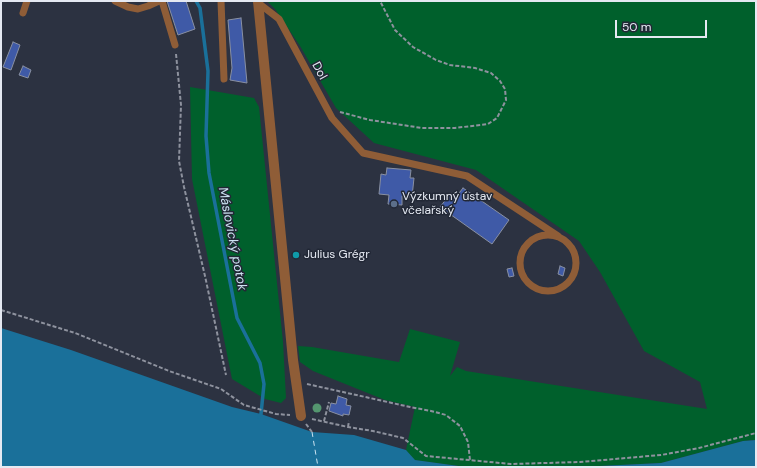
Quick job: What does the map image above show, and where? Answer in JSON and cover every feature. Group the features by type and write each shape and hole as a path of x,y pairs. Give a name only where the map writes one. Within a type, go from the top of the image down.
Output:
{"street":[{"path":"257,2 296,381 301,416"}],"lane":[{"path":"23,13 27,1"},
{"path":"115,1 138,9 159,1"},
{"path":"162,1 175,45"},
{"path":"221,1 224,79"},
{"name":"Dol","path":"257,2 279,19 332,118 363,153 467,176 558,236"},
{"path":"541,236 558,236 566,241 572,248 576,257 574,276 568,284 551,292 533,288 526,282 522,275 520,267 522,251 527,244 541,236"}],"path":[{"path":"326,108 370,120 422,128 455,128 488,124 497,118 503,109 506,100 505,89 492,73 475,68 450,65 436,60 413,47 395,30 380,1"},
{"path":"175,45 181,105 180,161 184,187 206,276 226,375"},
{"path":"1,310 75,333 169,371 221,389 244,405 276,414"},
{"path":"296,381 410,407 431,410 446,415 460,426 468,442 470,460"},
{"path":"324,421 329,402"},
{"path":"301,416 403,438 426,456 511,464 580,462 661,455 699,448 756,433"},
{"path":"348,427 349,421"}],"green space":[{"path":"267,1 756,1 756,440 743,441 661,463 579,467 466,467 414,460 406,450 415,407 385,400 313,371 300,362 298,346 312,347 399,362 410,329 460,342 450,376 457,367 466,371 707,409 700,382 644,351 600,272 579,241 476,170 374,143 336,108 300,46 275,9"},
{"path":"190,87 254,98 259,107 283,342 286,398 281,403 265,399 232,379 192,179"}],"water":[{"path":"1,328 71,350 232,407 261,414 312,432 354,435 406,450 415,460 466,467 1,467"},
{"path":"756,440 756,467 579,467 661,463 743,441"}],"building":[{"path":"167,1 186,1 195,29 178,35"},
{"path":"241,18 247,83 230,80 232,68 228,20"},
{"path":"13,42 20,45 11,70 3,67"},
{"path":"23,66 31,70 28,78 19,75"},
{"path":"387,168 411,170 410,178 414,178 412,197 402,196 402,205 388,204 389,195 379,194 381,174 386,175"},
{"path":"463,188 509,220 492,244 440,207 451,193 456,197"},
{"path":"560,266 565,268 563,276 558,274"},
{"path":"512,268 514,276 509,277 507,269"},
{"path":"338,396 347,399 346,405 351,406 349,415 343,414 343,416 329,411 331,403 336,404"}],"waterway":[{"name":"Máslovický potok","path":"196,1 200,8 208,71 206,136 209,173 237,318 260,363 264,384 261,414 259,417"}],"ferry route":[{"path":"312,432 318,467"}],"place":[{"name":"Výzkumný ústav včelařský","path":"394,204"},
{"name":"Julius Grégr","path":"296,255"}]}
